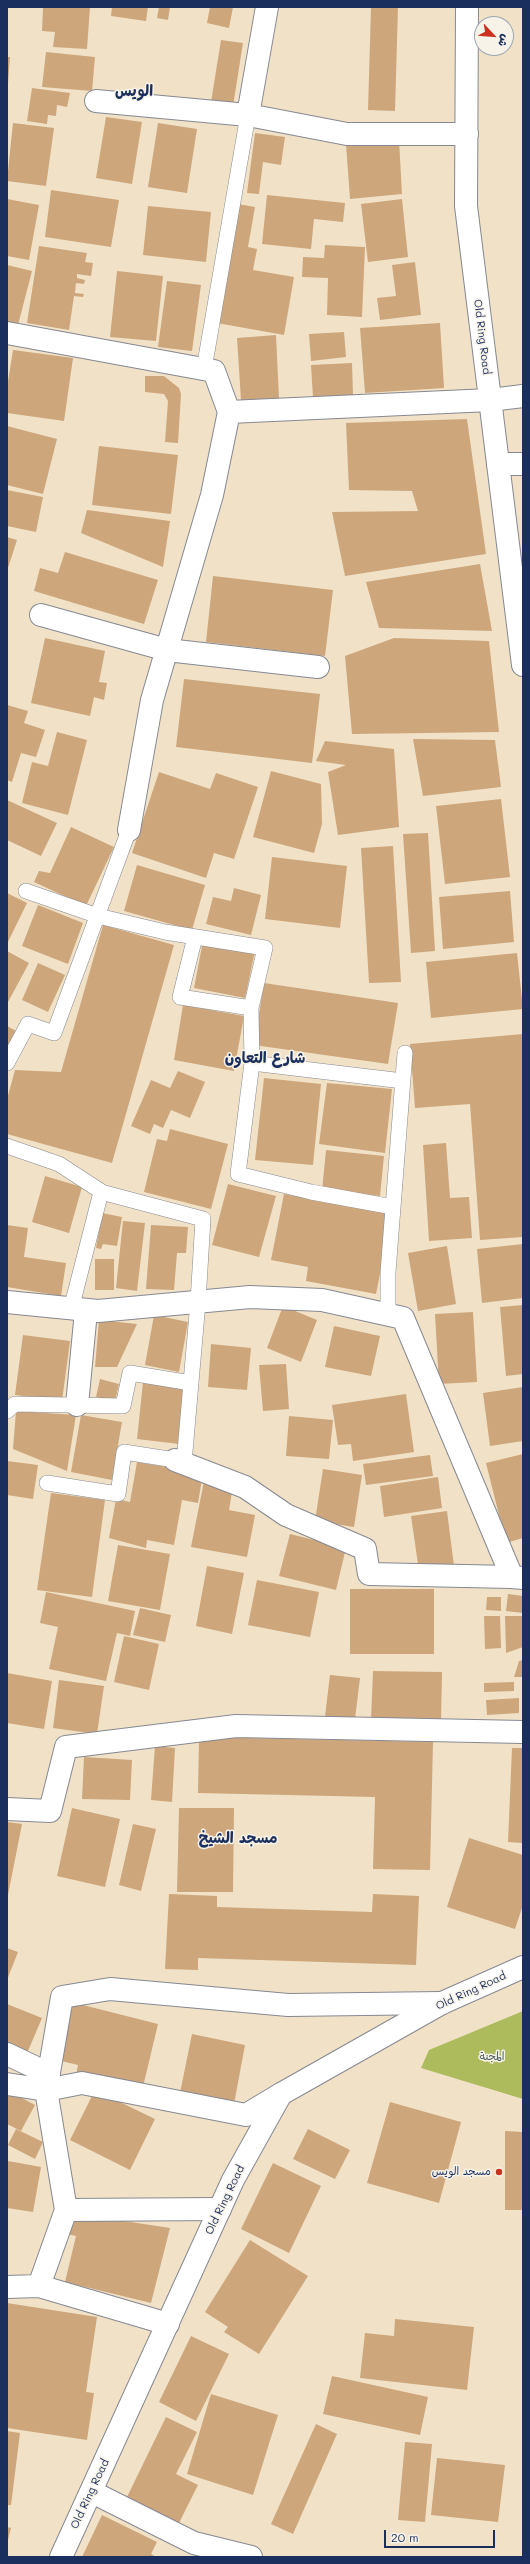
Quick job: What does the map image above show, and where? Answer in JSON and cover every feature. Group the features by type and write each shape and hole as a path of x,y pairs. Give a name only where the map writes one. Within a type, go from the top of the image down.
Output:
{"street":[{"path":"248,116 267,7"},
{"name":"Old Ring Road","path":"467,7 466,206 523,665"},
{"path":"96,102 248,116 347,134 467,134"},
{"path":"7,333 214,371 229,412 212,495 152,700 129,830"},
{"path":"229,412 490,400 523,396"},
{"path":"498,464 523,464"},
{"path":"41,615 167,650 318,667"},
{"path":"7,1302 79,1310 250,1297 322,1300 403,1318 517,1578 369,1574 365,1549 286,1515 245,1488 180,1461"},
{"path":"77,1405 79,1310"},
{"path":"7,1809 50,1811 66,1747 236,1726 523,1732"},
{"name":"Old Ring Road","path":"61,2557 92,2492 233,2180 281,2094 442,2002 523,1967"},
{"path":"39,2286 66,2210 48,2082 62,1997 110,1990 288,2005 442,2002"},
{"path":"7,2054 48,2082"},
{"path":"7,2084 48,2082 82,2083 246,2115 281,2094"},
{"path":"66,2210 220,2209"},
{"path":"7,2287 39,2286 168,2324"},
{"path":"92,2492 194,2543 251,2557"}],"lane":[{"path":"204,369 248,116"},
{"path":"7,1063 28,1024 54,1033 129,830"},
{"path":"26,891 98,916 195,937 265,948 251,1008 252,1063 238,1174 312,1192 393,1207"},
{"path":"195,937 180,997 251,1008"},
{"path":"388,1315 393,1207 406,1053"},
{"path":"252,1063 403,1081"},
{"path":"7,1146 60,1164 102,1192 203,1219 191,1383 180,1461 124,1452 118,1494 48,1482"},
{"path":"79,1310 102,1192"},
{"path":"7,1411 15,1404 124,1406 130,1373 191,1383"}],"green space":[{"name":"المجنة","path":"523,2011 523,2099 421,2068 429,2050"}],"building":[{"path":"43,7 90,7 87,49 53,47 55,32 42,31"},
{"path":"112,7 148,7 146,21 111,16"},
{"path":"159,7 170,7 168,20 157,18"},
{"path":"210,7 233,7 229,28 207,23"},
{"path":"371,7 398,7 395,111 368,110"},
{"path":"221,40 243,43 233,106 211,102"},
{"path":"46,52 95,57 92,91 42,87"},
{"path":"7,57 10,57 8,84 7,84"},
{"path":"32,88 70,93 67,107 57,105 56,116 48,115 47,124 27,121"},
{"path":"106,117 142,122 132,184 96,178"},
{"path":"13,123 54,128 46,186 7,181"},
{"path":"158,123 197,129 187,193 148,187"},
{"path":"255,133 285,137 281,165 263,162 259,194 247,193"},
{"path":"399,140 402,194 350,199 346,144"},
{"path":"51,190 119,200 111,247 45,237"},
{"path":"267,195 345,203 343,222 314,219 311,249 262,244"},
{"path":"7,199 39,205 29,260 7,256"},
{"path":"402,199 408,257 368,262 361,204"},
{"path":"238,204 255,207 248,247 257,249 253,270 294,277 284,335 217,323"},
{"path":"148,206 211,212 206,262 143,255"},
{"path":"325,245 365,247 362,317 327,315 328,278 302,277 303,257 324,258"},
{"path":"39,246 87,253 85,262 93,263 91,276 77,274 77,278 85,280 84,284 76,283 75,293 84,294 83,297 74,296 69,330 27,323"},
{"path":"415,262 421,315 380,320 377,298 396,296 392,265"},
{"path":"7,265 32,271 18,325 7,322"},
{"path":"117,271 163,276 156,341 110,337"},
{"path":"167,281 201,285 192,351 158,347"},
{"path":"440,323 444,388 365,393 360,328"},
{"path":"344,332 346,357 311,361 309,334"},
{"path":"276,335 279,398 241,400 237,338"},
{"path":"13,350 73,358 64,421 7,413 7,388"},
{"path":"352,363 353,395 313,398 311,365"},
{"path":"145,376 164,376 179,388 181,394 178,443 165,442 168,401 164,394 145,392"},
{"path":"467,419 486,554 345,576 332,512 418,511 412,491 349,490 346,423"},
{"path":"7,426 57,439 43,494 7,485"},
{"path":"99,446 178,455 171,514 92,505"},
{"path":"7,490 43,497 36,532 7,526"},
{"path":"87,510 170,521 163,567 81,533"},
{"path":"7,537 17,540 7,571"},
{"path":"65,552 158,580 144,624 34,591 40,568 58,573"},
{"path":"480,564 492,631 379,628 366,582"},
{"path":"213,576 333,590 325,656 206,642"},
{"path":"45,638 105,651 99,682 107,683 104,700 94,697 90,716 31,703"},
{"path":"394,638 489,641 499,732 352,734 345,656"},
{"path":"184,679 320,694 312,763 176,747"},
{"path":"7,705 28,711 24,723 45,730 36,757 21,753 12,782 7,780"},
{"path":"57,732 87,740 68,815 22,803 32,762 48,766"},
{"path":"413,739 495,740 501,787 423,796"},
{"path":"325,741 394,749 399,827 338,835 328,772 346,765 316,761"},
{"path":"271,771 321,784 322,824 314,853 253,837"},
{"path":"159,772 210,789 216,773 258,787 234,859 214,853 206,878 132,853"},
{"path":"501,799 510,877 445,884 436,806"},
{"path":"7,800 57,823 41,856 7,840"},
{"path":"71,827 114,847 86,906 34,882 39,871 50,873"},
{"path":"428,833 435,951 411,953 403,834"},
{"path":"393,846 401,982 369,983 361,848"},
{"path":"272,857 347,866 340,928 265,919"},
{"path":"137,865 205,885 192,930 124,911"},
{"path":"234,888 261,895 251,935 206,924 213,897 231,901"},
{"path":"510,891 514,942 443,949 439,897"},
{"path":"7,893 27,903 8,942 7,942"},
{"path":"38,905 83,923 68,964 22,946"},
{"path":"103,925 174,945 112,1163 7,1134 7,1099 15,1070 61,1072"},
{"path":"203,941 255,951 245,998 194,988"},
{"path":"7,951 29,963 7,1004"},
{"path":"517,953 523,1009 431,1018 426,962"},
{"path":"38,963 65,975 48,1012 22,1000"},
{"path":"264,983 398,1003 388,1064 254,1045"},
{"path":"183,1005 244,1016 234,1071 174,1060"},
{"path":"7,1026 18,1032 7,1052"},
{"path":"523,1034 523,1237 480,1240 470,1104 415,1108 410,1044"},
{"path":"178,1071 205,1082 190,1118 171,1110 163,1128 154,1124 150,1134 131,1126 151,1080 170,1088"},
{"path":"264,1078 321,1084 313,1165 255,1160"},
{"path":"327,1083 392,1089 385,1153 319,1144"},
{"path":"170,1129 228,1144 211,1209 144,1192 157,1139 167,1141"},
{"path":"446,1143 450,1198 469,1197 472,1238 429,1241 423,1145"},
{"path":"326,1150 384,1156 380,1196 322,1191"},
{"path":"45,1176 82,1187 69,1233 32,1222"},
{"path":"228,1184 276,1196 259,1257 212,1245"},
{"path":"284,1194 392,1214 376,1294 306,1281 308,1267 271,1260"},
{"path":"102,1213 122,1217 117,1246 103,1244 101,1249 96,1248"},
{"path":"123,1221 145,1223 137,1291 116,1288"},
{"path":"7,1225 28,1228 24,1257 66,1263 61,1296 7,1287"},
{"path":"151,1225 188,1227 186,1253 177,1253 174,1290 146,1289"},
{"path":"523,1244 523,1298 482,1303 477,1249"},
{"path":"447,1246 456,1304 418,1311 408,1253"},
{"path":"95,1259 114,1259 114,1290 95,1290"},
{"path":"523,1305 523,1374 506,1376 500,1307"},
{"path":"283,1306 317,1320 301,1362 267,1348"},
{"path":"473,1312 477,1382 439,1384 435,1314"},
{"path":"154,1315 188,1322 179,1372 145,1365"},
{"path":"99,1320 137,1324 117,1367 95,1367"},
{"path":"334,1326 380,1336 371,1376 325,1367"},
{"path":"23,1335 70,1341 62,1401 15,1395"},
{"path":"211,1344 251,1348 247,1390 208,1387"},
{"path":"286,1364 289,1409 263,1411 259,1365"},
{"path":"100,1379 119,1384 115,1401 96,1397"},
{"path":"143,1382 185,1387 179,1444 137,1439"},
{"path":"523,1387 523,1441 490,1446 483,1393"},
{"path":"406,1394 414,1452 353,1461 351,1444 338,1445 332,1405"},
{"path":"16,1411 76,1415 67,1471 13,1449"},
{"path":"81,1415 122,1422 112,1480 71,1472"},
{"path":"289,1416 333,1420 329,1459 286,1456"},
{"path":"523,1454 523,1538 506,1543 486,1463"},
{"path":"430,1455 433,1476 366,1485 363,1464"},
{"path":"7,1461 38,1465 33,1499 7,1495"},
{"path":"137,1462 203,1473 198,1503 182,1500 174,1545 147,1540 146,1548 109,1538 116,1499 130,1502"},
{"path":"323,1469 362,1475 354,1527 315,1521"},
{"path":"438,1477 442,1508 384,1517 380,1486"},
{"path":"204,1481 233,1486 229,1510 255,1515 247,1557 191,1547"},
{"path":"51,1493 105,1500 92,1597 37,1590"},
{"path":"447,1511 454,1566 419,1571 411,1516"},
{"path":"290,1534 346,1548 336,1590 279,1576"},
{"path":"118,1545 170,1554 160,1610 108,1601"},
{"path":"207,1566 244,1573 232,1634 196,1626"},
{"path":"257,1580 319,1592 310,1637 248,1625"},
{"path":"350,1589 434,1589 434,1654 350,1654"},
{"path":"46,1592 135,1611 130,1636 117,1633 106,1681 49,1669 58,1627 40,1623"},
{"path":"508,1594 523,1596 523,1613 506,1611"},
{"path":"487,1597 501,1597 501,1611 486,1610"},
{"path":"140,1608 171,1615 165,1642 133,1635"},
{"path":"484,1616 500,1616 501,1648 485,1649"},
{"path":"505,1616 523,1616 523,1647 506,1653"},
{"path":"124,1636 159,1644 149,1690 114,1682"},
{"path":"523,1660 523,1677 514,1677 519,1661"},
{"path":"373,1671 442,1672 441,1721 371,1720"},
{"path":"7,1673 52,1681 44,1729 7,1723"},
{"path":"330,1675 360,1678 355,1719 325,1716"},
{"path":"59,1680 104,1686 97,1734 53,1728"},
{"path":"514,1682 514,1691 484,1692 484,1683"},
{"path":"519,1698 519,1713 487,1715 486,1700"},
{"path":"199,1737 433,1742 430,1870 373,1869 375,1797 198,1793"},
{"path":"155,1746 175,1748 172,1802 151,1800"},
{"path":"512,1748 523,1748 523,1843 508,1842"},
{"path":"84,1757 132,1760 130,1800 82,1799"},
{"path":"72,1808 120,1819 105,1887 57,1876"},
{"path":"179,1808 234,1808 233,1892 177,1892"},
{"path":"7,1822 22,1824 8,1895 7,1895"},
{"path":"133,1824 156,1829 141,1891 119,1885"},
{"path":"469,1838 523,1855 523,1905 515,1929 447,1907"},
{"path":"169,1894 217,1896 217,1907 372,1912 373,1894 419,1896 416,1965 198,1958 198,1970 165,1969"},
{"path":"7,1948 18,1952 7,1980"},
{"path":"67,2001 158,2024 142,2091 76,2075 78,2065 53,2059"},
{"path":"7,2004 42,2018 25,2058 7,2051"},
{"path":"192,2034 245,2045 234,2104 180,2093"},
{"path":"7,2090 35,2105 21,2131 7,2124"},
{"path":"95,2090 155,2119 130,2170 70,2140"},
{"path":"390,2102 461,2122 439,2203 367,2183"},
{"path":"16,2129 43,2142 35,2159 8,2145"},
{"path":"308,2129 350,2150 335,2179 293,2159"},
{"path":"505,2131 523,2132 523,2210 505,2210"},
{"path":"8,2161 41,2167 33,2212 7,2208"},
{"path":"273,2163 321,2186 289,2253 241,2229"},
{"path":"65,2212 170,2228 151,2303 65,2282 76,2236 61,2233"},
{"path":"250,2240 308,2276 259,2354 224,2332 228,2327 205,2312"},
{"path":"7,2303 97,2317 86,2392 94,2393 87,2440 7,2428"},
{"path":"395,2319 474,2327 467,2390 360,2378 365,2333 394,2336"},
{"path":"191,2336 229,2354 196,2421 159,2402"},
{"path":"332,2376 428,2397 420,2435 323,2414"},
{"path":"211,2394 278,2415 253,2495 187,2474"},
{"path":"166,2417 197,2432 176,2474 198,2485 177,2527 125,2501"},
{"path":"316,2424 337,2434 293,2534 271,2524"},
{"path":"7,2431 20,2433 11,2505 7,2505"},
{"path":"405,2442 432,2444 425,2522 398,2520"},
{"path":"437,2458 505,2465 498,2522 431,2515"},
{"path":"102,2515 157,2542 151,2554 156,2557 82,2557"},
{"path":"7,2527 11,2528 8,2540 7,2540"}],"place":[{"name":"مسجد الويس","path":"499,2172"}],"district":[{"name":"الويس","path":"134,91"},
{"name":"شارع التعاون","path":"265,1058"},
{"name":"مسجد الشيخ","path":"238,1838"}]}
